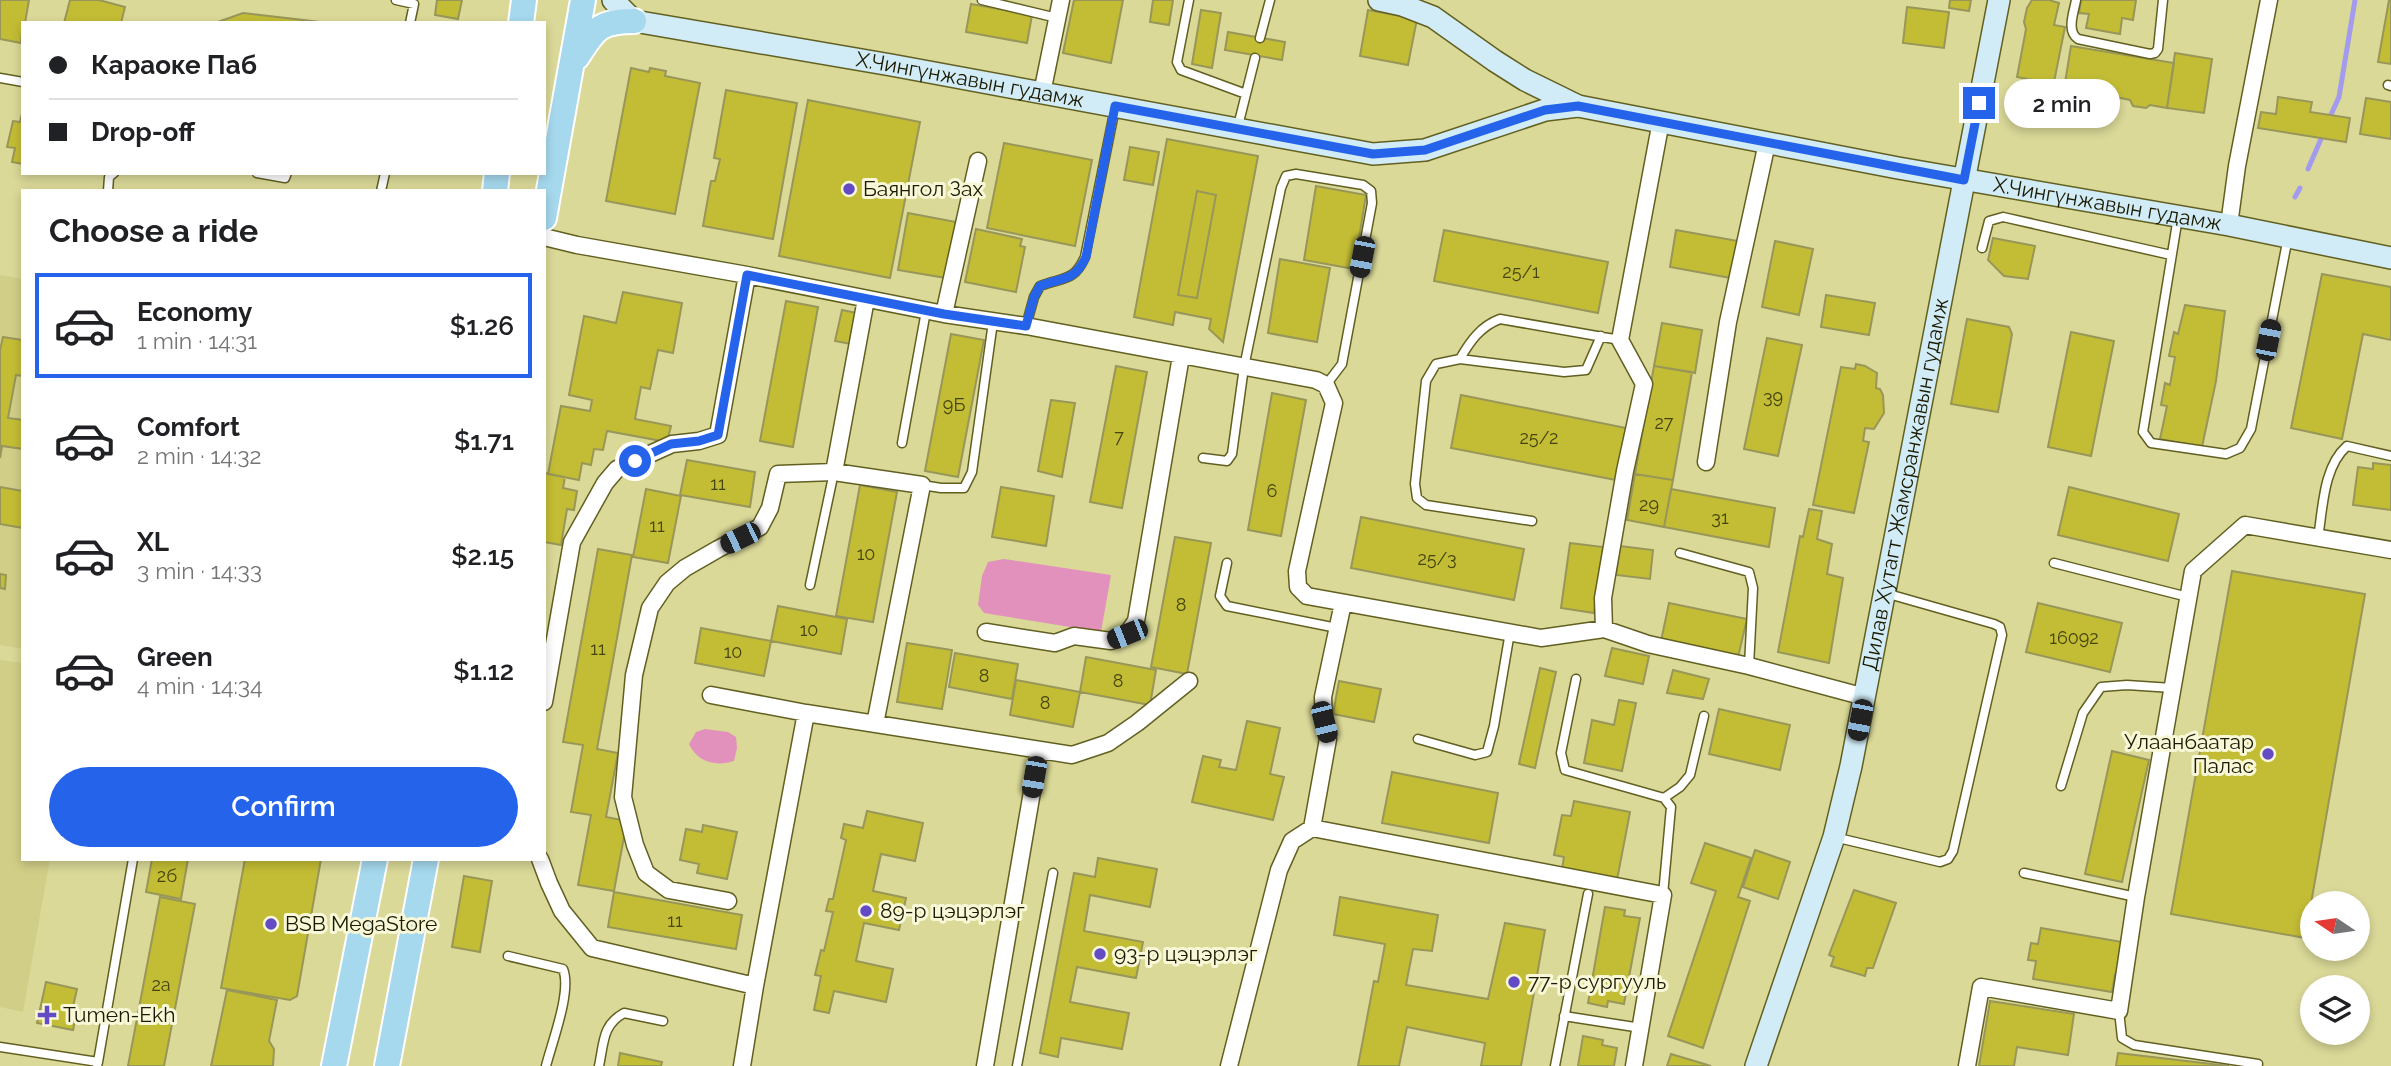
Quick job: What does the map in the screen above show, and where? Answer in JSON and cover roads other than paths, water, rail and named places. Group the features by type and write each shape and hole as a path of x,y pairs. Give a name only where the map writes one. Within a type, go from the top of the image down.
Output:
{"main road":[{"path":"521,21 524,0"},
{"path":"546,206 583,0"},
{"path":"613,0 634,21"},
{"name":"Х.Чингүнжавын гудамж","path":"1379,0 1402,5 1433,17 1505,67 1578,106"},
{"name":"Дилав Хутагт Жамсранжавын гудамж","path":"1756,1066 1834,837 1865,697 1999,0"},
{"path":"570,67 593,32 613,21 634,21"},
{"name":"Х.Чингүнжавын гудамж","path":"634,21 1373,154 1425,150 1545,110 1578,106 1964,180 2229,225 2391,257"},
{"path":"334,1066 375,861"},
{"path":"387,1066 426,861"}],"street":[{"path":"1042,93 1060,0"},
{"path":"2229,225 2237,166 2269,0"},
{"path":"1604,628 1603,598 1625,471 1644,384 1620,340 1661,121"},
{"path":"1706,462 1728,322 1767,143"},
{"path":"944,314 978,161"},
{"path":"546,238 577,246 747,275 926,311 1026,326 1316,380 1326,385 1334,403 1297,571 1298,587 1307,596 1541,638 1604,628 1648,644 1749,666 1865,697"},
{"path":"546,691 572,542 605,484 617,469 671,444 699,441 718,435 747,275"},
{"path":"834,472 866,299"},
{"path":"986,632 1055,643 1074,636 1111,641 1127,634 1136,621 1181,356"},
{"path":"728,901 669,890 646,873 635,845 623,797 634,675 650,608 667,583 685,568 760,527 770,508 778,474 834,472 922,485 875,724"},
{"path":"1968,1066 1981,987 2119,1011 2193,570 2245,525 2391,550"},
{"path":"1312,828 1328,739 1323,698 1343,603"},
{"path":"711,695 806,713 1072,755 1108,743 1189,681"},
{"path":"742,1066 806,713"},
{"path":"985,1066 1039,751"},
{"path":"1229,1066 1279,870 1292,841 1312,828 1663,895 1634,1066"},
{"path":"541,861 562,911 592,948 755,986"}],"lane":[{"path":"396,0 414,4 410,21"},
{"path":"982,0 1057,18"},
{"path":"1189,0 1177,62 1181,70 1246,94"},
{"path":"1260,37 1269,0"},
{"path":"2076,0 2071,29 2078,39 2150,54 2158,49 2163,0"},
{"path":"1237,129 1255,58"},
{"path":"0,78 21,82"},
{"path":"1026,326 1040,286 1070,278 1079,272 1086,257 1115,106"},
{"path":"1203,458 1227,461 1232,454 1244,367 1281,188 1286,176 1296,174 1363,185 1371,191 1372,203 1342,365 1326,385"},
{"path":"268,175 285,178 286,175"},
{"path":"1982,248 1990,221 2003,217 2172,255"},
{"path":"2178,217 2143,432 2151,443 2226,454 2240,448 2251,429 2288,237"},
{"path":"902,443 926,311"},
{"path":"1460,359 1474,337 1488,324 1500,319 1620,340"},
{"path":"922,485 964,488 972,472 993,322"},
{"path":"1532,521 1426,505 1417,498 1415,484 1426,381 1436,364 1460,359 1564,372 1586,370 1601,336"},
{"path":"2318,538 2336,456 2347,446 2391,456"},
{"path":"810,585 834,472"},
{"path":"1680,552 1749,572 1753,588 1749,666"},
{"path":"1227,563 1220,596 1227,606 1337,628"},
{"path":"2054,564 2188,597"},
{"path":"1834,837 1940,862 1948,859 1953,851 2003,635 2000,627 1994,624 1885,592"},
{"path":"1418,739 1475,755 1487,752 1510,632"},
{"path":"1576,680 1561,753 1564,770 1664,798 1671,807 1663,895"},
{"path":"2061,786 2083,713 2101,687 2127,685 2172,688"},
{"path":"1664,798 1681,787 1690,775 1704,716"},
{"path":"0,1048 97,1064 133,861"},
{"path":"1017,1066 1053,873"},
{"path":"2024,873 2136,897"},
{"path":"1555,1066 1588,894"},
{"path":"508,956 563,969 566,975 565,992 546,1066"},
{"path":"2119,1011 2122,1038 2134,1045 2258,1064"},
{"path":"599,1066 609,1023 616,1017 624,1013 663,1021"},
{"path":"1564,1016 1641,1028"}],"waterway":[{"path":"2329,119 2339,97 2355,0"},
{"path":"2308,169 2324,132"},
{"path":"2295,197 2300,188"}],"place":[{"name":"Баянгол Зах","path":"849,189"},
{"name":"Улаанбаатар Палас","path":"2268,754"},
{"name":"89-р цэцэрлэг","path":"866,911"},
{"name":"BSB MegaStore","path":"271,924"},
{"name":"93-р цэцэрлэг","path":"1100,954"},
{"name":"77-р сургууль","path":"1514,982"},
{"name":"Tumen-Ekh","path":"47,1015"}]}
